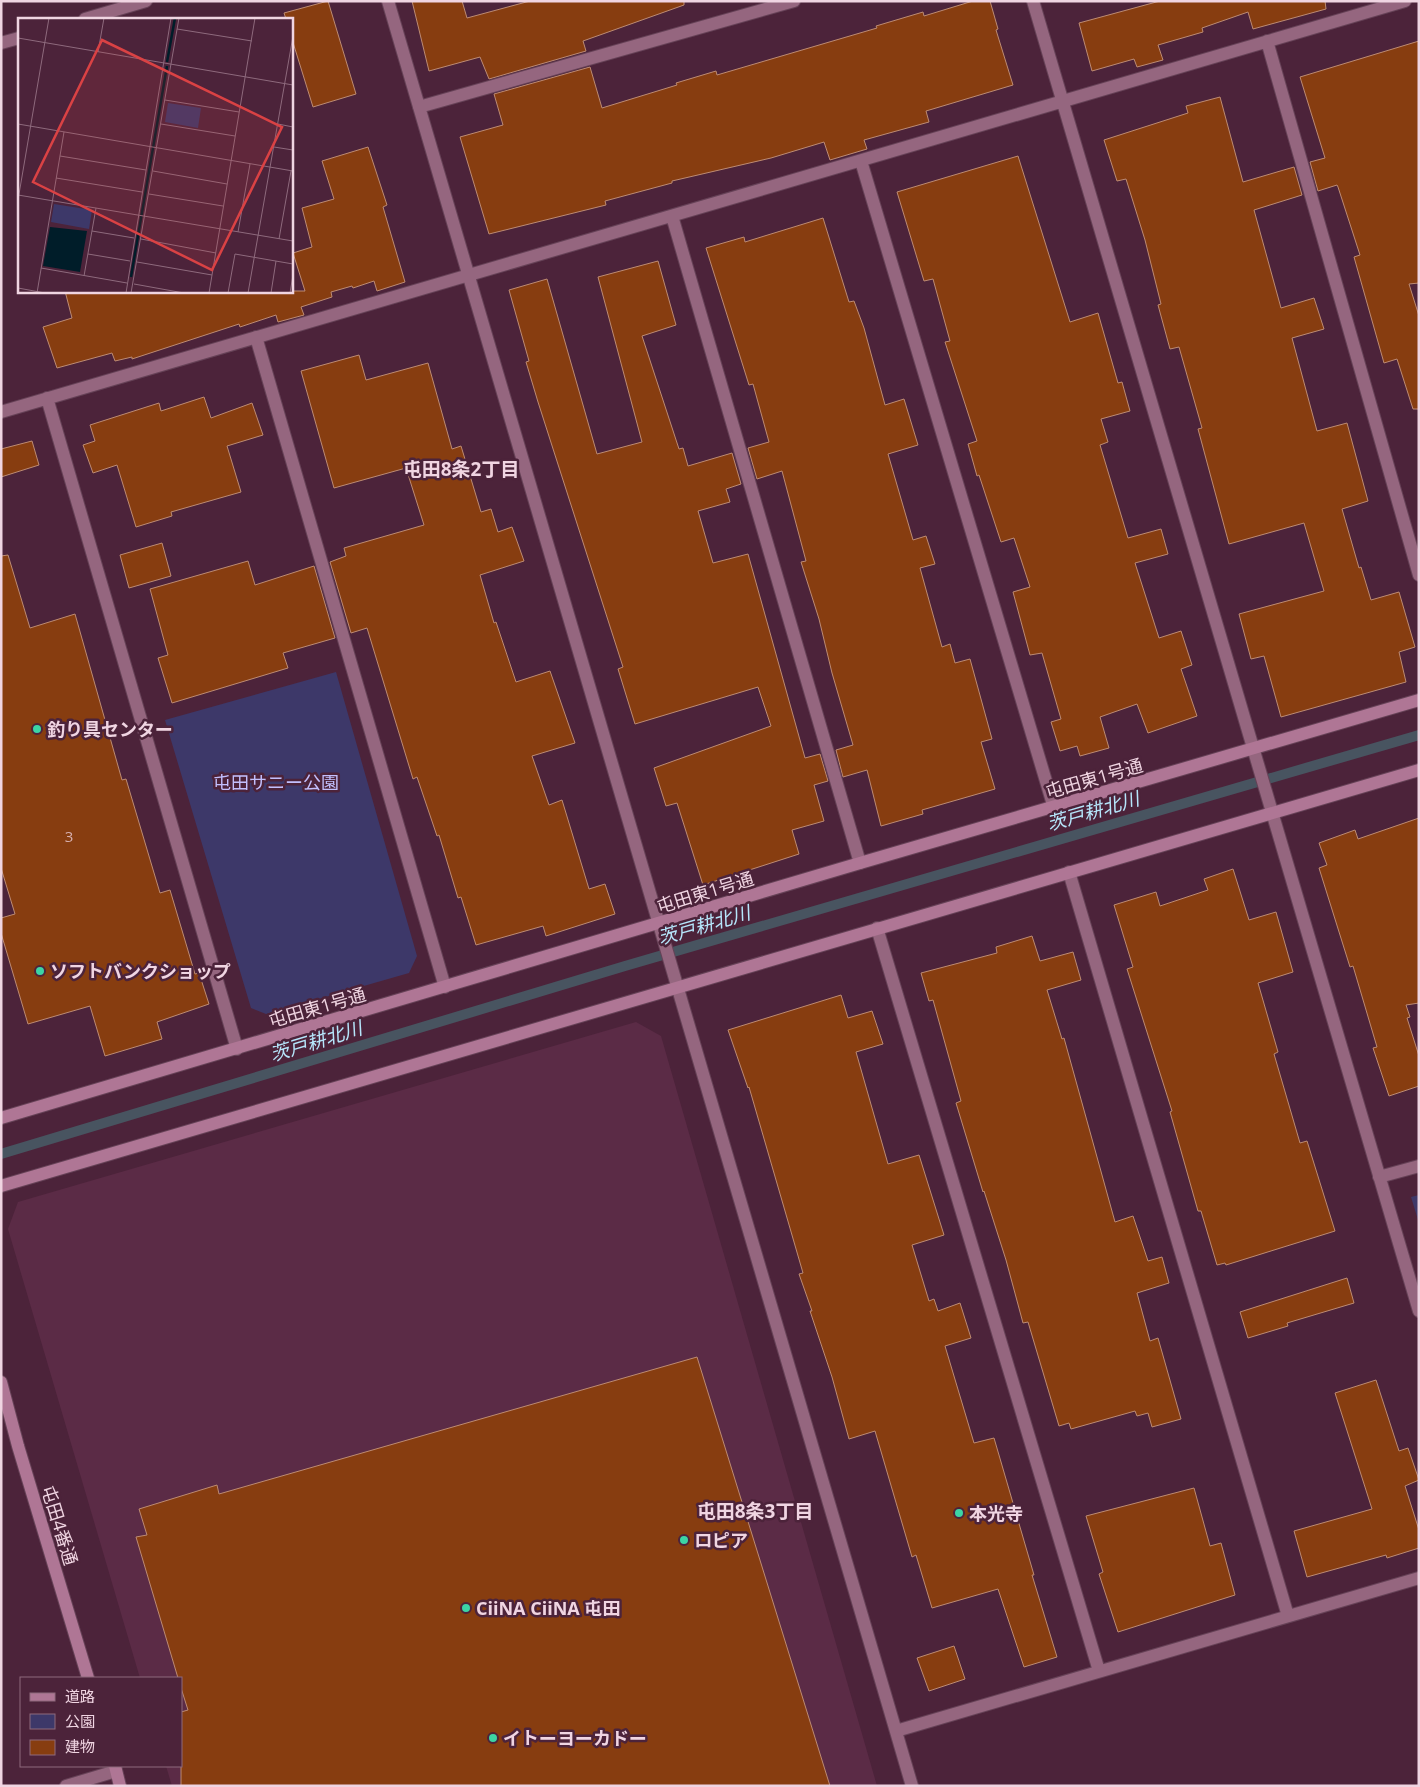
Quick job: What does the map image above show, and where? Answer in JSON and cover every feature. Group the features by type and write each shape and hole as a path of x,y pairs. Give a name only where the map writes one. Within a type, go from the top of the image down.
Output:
{"street":[{"path":"88,18 146,1"},
{"path":"388,1 671,971 912,1786"},
{"path":"419,107 794,1"},
{"path":"1033,1 1419,1311"},
{"path":"1,412 1405,1"},
{"path":"1,43 18,38"},
{"path":"1268,41 1419,576"},
{"path":"861,161 1054,808"},
{"path":"672,216 860,863"},
{"path":"256,338 444,987"},
{"path":"47,398 237,1049"},
{"name":"屯田東1号通","path":"1,1118 658,925 860,863 1054,808 1255,756 1419,700"},
{"path":"1,1186 1419,770"},
{"path":"1069,872 1288,1616"},
{"path":"877,928 1100,1671"},
{"path":"1379,1178 1419,1166"},
{"name":"屯田4番通","path":"1,1382 18,1446 88,1677"},
{"path":"896,1731 1419,1578"},
{"path":"66,1786 115,1768 120,1786"}],"shaded area":[{"path":"636,1022 661,1036 877,1786 172,1786 166,1767 182,1767 182,1677 140,1677 8,1229 18,1202"}],"green space":[{"name":"屯田サニー公園","path":"336,672 417,956 409,973 266,1014 251,1008 165,720"},
{"path":"1419,1195 1419,1223 1411,1197"}],"building":[{"path":"328,1 356,94 313,107 292,39 292,18 286,18 284,13"},
{"path":"412,1 462,1 467,18 530,1 684,1 684,5 583,41 586,51 489,79 480,57 429,71"},
{"path":"973,1 990,1 998,29 996,30 1013,85 926,111 929,122 864,140 867,149 830,160 824,142 771,158 672,181 672,183 605,201 606,205 489,234 460,137 503,125 494,94 590,67 602,108 716,71 717,75 877,28 876,26 923,12 924,16"},
{"path":"1160,1 1325,1 1326,9 1253,29 1248,12 1202,28 1203,32 1158,45 1163,60 1137,67 1134,59 1092,71 1079,23"},
{"path":"1419,41 1419,283 1409,284 1419,316 1419,409 1413,409 1397,359 1384,363 1354,257 1360,255 1338,187 1337,185 1318,191 1310,162 1325,158 1300,77"},
{"path":"1220,97 1243,182 1294,167 1302,195 1254,210 1281,308 1314,298 1324,329 1292,338 1317,431 1347,423 1368,501 1342,509 1359,568 1361,567 1371,600 1399,592 1415,647 1399,652 1406,682 1281,717 1264,656 1251,659 1239,614 1324,591 1304,523 1229,544 1198,429 1202,428 1179,347 1170,349 1158,305 1161,304 1145,240 1126,179 1117,181 1104,140 1188,113 1186,106"},
{"path":"368,147 387,205 383,207 405,282 377,291 374,281 353,288 352,286 331,292 332,297 301,307 304,315 278,322 276,315 240,327 239,324 132,359 132,357 115,361 112,353 57,368 43,327 72,318 65,292 305,291 293,253 312,247 302,208 334,199 322,161"},
{"path":"1018,156 1070,322 1098,313 1118,383 1122,382 1130,411 1101,419 1108,442 1100,445 1128,538 1161,529 1168,554 1135,563 1159,638 1181,631 1192,665 1181,669 1197,716 1148,733 1137,704 1100,717 1109,748 1080,756 1077,746 1060,751 1051,722 1061,719 1042,653 1030,655 1013,592 1030,587 1014,538 1001,542 979,475 977,476 968,444 977,441 945,342 950,341 933,279 924,281 897,192"},
{"path":"823,218 849,302 854,301 864,328 885,405 904,399 918,445 888,454 913,540 926,536 935,564 920,568 942,647 950,644 955,663 970,659 992,739 981,742 995,789 922,810 923,814 881,826 867,770 843,777 836,750 853,745 832,673 819,619 801,562 806,561 782,471 757,479 748,448 769,442 753,384 749,385 706,248 744,237 745,242"},
{"path":"658,261 676,325 642,336 679,449 683,448 688,466 732,453 741,484 726,489 730,502 698,511 713,563 748,554 805,758 820,754 828,781 814,785 824,821 792,830 799,854 703,885 677,803 666,806 654,768 771,726 758,687 635,724 618,669 623,667 538,402 526,362 529,361 509,290 547,279 597,454 642,442 598,277"},
{"path":"359,355 366,380 428,363 452,449 461,446 481,512 491,509 498,532 512,527 524,561 480,575 494,623 496,622 516,682 550,671 575,743 532,756 549,805 562,800 589,889 605,884 615,914 546,936 543,926 476,945 461,897 458,898 439,835 437,836 417,777 413,779 367,628 351,633 330,562 346,556 344,548 424,525 406,468 334,488 301,371"},
{"path":"204,397 211,418 252,403 263,435 227,446 241,492 171,512 172,516 136,527 117,465 93,473 83,445 95,441 90,425 159,403 161,411"},
{"path":"32,441 39,465 1,477 1,449"},
{"path":"162,543 171,576 129,588 120,555"},
{"path":"8,555 30,628 75,614 122,780 126,779 160,893 170,890 195,974 199,973 209,1004 157,1022 162,1039 105,1056 90,1006 28,1024 1,933 1,918 15,914 1,868 1,556"},
{"path":"248,561 255,585 314,566 335,638 283,653 288,668 172,703 158,658 168,655 150,589"},
{"path":"1419,818 1419,1003 1406,1005 1410,1017 1407,1018 1419,1056 1419,1086 1389,1096 1373,1048 1377,1047 1353,966 1350,967 1319,868 1327,865 1319,843 1355,830 1358,839"},
{"path":"1233,869 1249,920 1276,912 1293,972 1258,983 1278,1052 1274,1054 1300,1143 1307,1141 1335,1231 1226,1265 1225,1263 1217,1265 1201,1211 1198,1211 1170,1112 1172,1111 1127,969 1133,967 1114,905 1156,892 1160,906 1208,890 1204,879"},
{"path":"1032,936 1040,961 1073,952 1081,980 1047,990 1062,1039 1064,1038 1115,1222 1133,1216 1148,1261 1162,1257 1169,1283 1137,1293 1150,1341 1158,1338 1181,1419 1152,1427 1148,1413 1137,1416 1135,1411 1071,1429 1069,1423 1059,1426 1028,1322 1023,1323 1006,1260 956,1103 961,1101 933,1000 929,1001 921,973 997,953 996,947"},
{"path":"841,995 848,1018 872,1011 883,1044 856,1052 888,1164 919,1155 944,1235 912,1245 929,1301 934,1299 938,1311 960,1303 971,1338 945,1346 974,1443 994,1438 1057,1657 1024,1667 998,1589 932,1608 916,1555 912,1557 875,1431 849,1439 832,1377 810,1311 812,1311 799,1274 803,1273 749,1087 728,1030"},
{"path":"1347,1278 1354,1303 1287,1323 1288,1326 1248,1338 1240,1312"},
{"name":"CiiNA CiiNA 屯田","path":"697,1357 830,1786 181,1786 182,1712 188,1710 182,1691 182,1677 178,1677 136,1537 147,1535 139,1509 217,1485 219,1494"},
{"path":"1376,1380 1399,1451 1408,1448 1419,1480 1405,1486 1419,1530 1419,1548 1387,1558 1386,1555 1307,1577 1294,1531 1372,1509 1335,1393"},
{"path":"1194,1488 1210,1546 1221,1543 1235,1595 1118,1632 1099,1574 1103,1572 1086,1516"},
{"path":"954,1646 965,1679 929,1691 917,1658"}],"waterway":[{"name":"茨戸耕北川","path":"1,1154 625,966 1419,735"}],"place":[{"name":"釣り具センター","path":"37,729"},
{"name":"ソフトバンクショップ","path":"40,971"},
{"name":"本光寺","path":"959,1513"},
{"name":"ロピア","path":"684,1540"},
{"name":"CiiNA CiiNA 屯田","path":"466,1608"},
{"name":"イトーヨーカドー","path":"493,1738"}],"district":[{"name":"屯田8条2丁目","path":"461,469"},
{"name":"屯田8条3丁目","path":"755,1511"}]}
